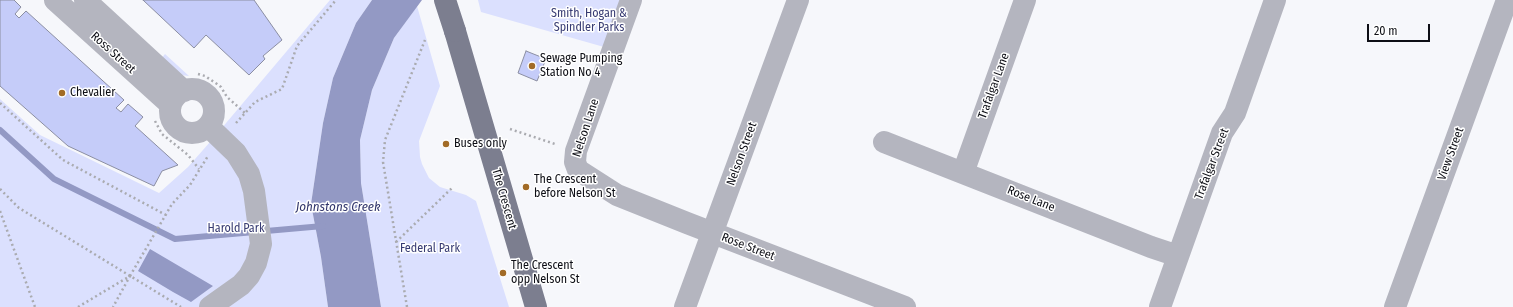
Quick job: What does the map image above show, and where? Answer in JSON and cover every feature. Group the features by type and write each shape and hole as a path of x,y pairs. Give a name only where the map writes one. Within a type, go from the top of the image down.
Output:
{"main road":[{"name":"The Crescent","path":"445,0 536,307"}],"street":[{"name":"Ross Street","path":"55,0 178,98"},
{"name":"Ross Street","path":"85,0 178,98"},
{"name":"Nelson Lane","path":"594,181 578,170 575,162 576,154 631,0"},
{"name":"Nelson Street","path":"685,307 798,0"},
{"name":"Trafalgar Lane","path":"963,173 1025,0"},
{"name":"Trafalgar Street","path":"1160,307 1222,133 1235,113 1275,0"},
{"name":"View Street","path":"1395,307 1507,0"},
{"path":"210,307 245,281 254,268 260,252 261,244 259,221 254,191 248,174 236,153 215,132 214,114 211,101 206,94 198,90 178,98 170,114 173,122 183,131 196,133 215,132"},
{"name":"Rose Lane","path":"884,142 1151,247 1178,256"},
{"name":"Rose Street","path":"594,181 617,195 905,307"}],"path":[{"path":"113,307 160,223 175,201 193,181 207,157 215,132 255,102 282,89 297,46 336,0"},
{"path":"407,307 383,162 385,140 426,40"},
{"path":"0,103 64,160 166,215"},
{"path":"510,129 557,145"},
{"path":"396,242 452,188"},
{"path":"0,189 19,208 179,307"},
{"path":"0,211 35,307"},
{"path":"78,307 130,276"}],"green space":[{"name":"Harold Park","path":"330,0 372,0 356,23 333,78 323,123 311,204 321,257 328,307 0,307 0,99 40,135 159,193 188,167"},
{"name":"Smith, Hogan & Spindler Parks","path":"478,0 623,0 604,47 481,12"},
{"name":"Federal Park","path":"417,6 440,86 419,141 422,164 429,178 440,187 466,195 476,201 509,307 381,307 361,183 360,140 372,90 394,38"},
{"path":"165,54 189,76 181,75 161,59"}],"water":[{"name":"Johnstons Creek","path":"372,0 422,0 394,38 372,90 360,140 361,183 381,307 328,307 321,257 311,204 323,123 333,78 356,23"},
{"path":"150,249 213,286 191,302 173,292 138,271"}],"building":[{"name":"Chevalier","path":"0,0 14,0 21,7 15,14 19,18 26,11 124,100 116,108 121,112 128,104 143,117 135,126 178,165 162,171 154,186 68,146 0,86"},
{"path":"143,0 254,0 282,40 263,56 265,59 249,75 206,35 194,48"},
{"name":"Sewage Pumping Station No 4","path":"526,51 546,59 537,81 518,73"}],"waterway":[{"path":"0,130 54,179 175,239 323,226"}],"place":[{"name":"Sewage Pumping Station No 4","path":"532,66"},
{"name":"Chevalier","path":"62,93"},
{"name":"Buses only","path":"446,144"},
{"name":"The Crescent before Nelson St","path":"526,187"},
{"name":"The Crescent opp Nelson St","path":"503,273"}]}
